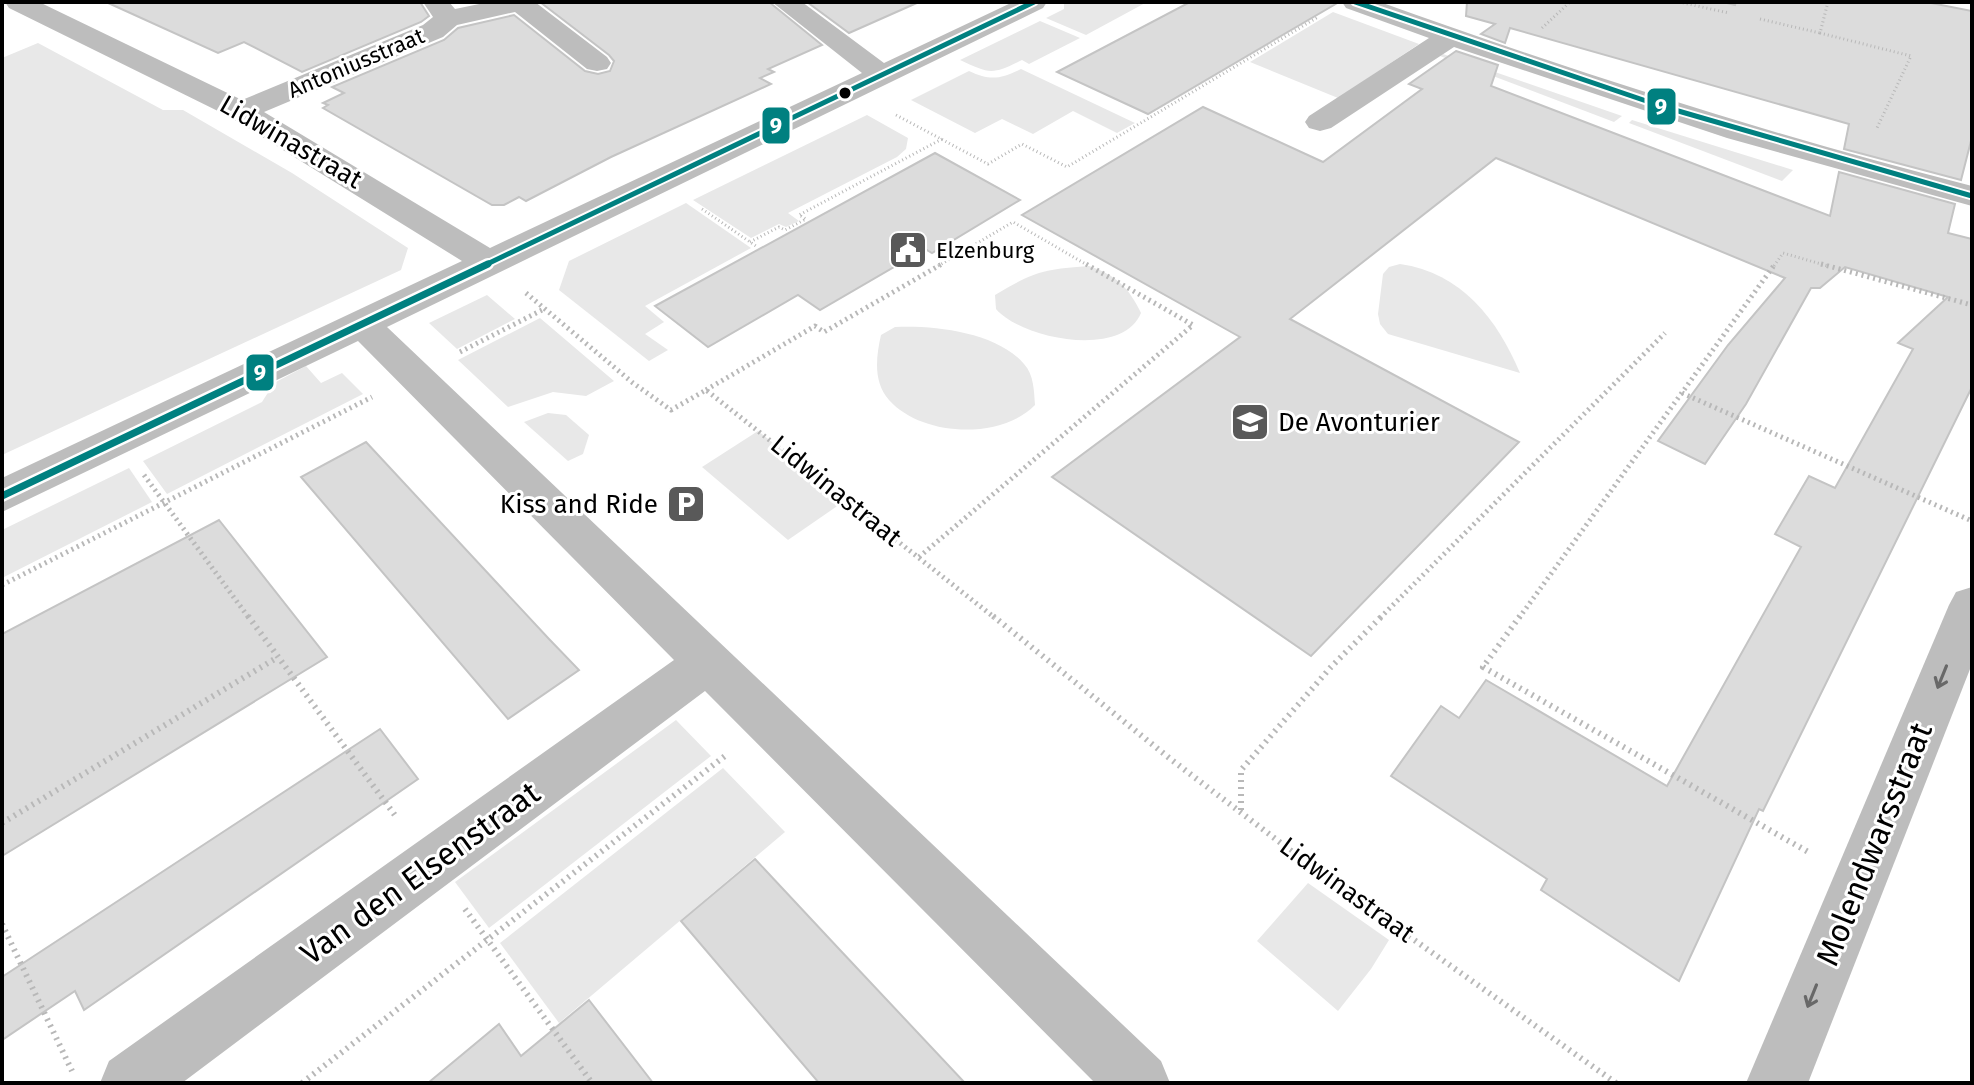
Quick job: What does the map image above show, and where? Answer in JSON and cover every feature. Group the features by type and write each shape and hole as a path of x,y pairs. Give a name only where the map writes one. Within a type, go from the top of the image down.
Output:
{"street":[{"name":"Lidwinastraat","path":"18,2 241,111 490,263"},
{"path":"785,2 882,75"},
{"path":"2,496 1034,2"},
{"name":"Antoniusstraat","path":"241,111 433,31 442,10 520,3 597,63"},
{"path":"1343,6 1450,37 1661,109 1858,167 1972,196"},
{"path":"1320,122 1450,37"},
{"path":"362,324 1139,1083"},
{"name":"Molendwarsstraat","path":"1777,1083 1972,605"},
{"name":"Van den Elsenstraat","path":"131,1083 708,662"}],"path":[{"path":"1679,2 1729,13"},
{"path":"1820,33 1828,2"},
{"path":"849,90 988,164 1022,144 1067,167 1343,6"},
{"path":"1760,19 1911,56 1858,167"},
{"path":"1217,78 1224,81"},
{"path":"750,242 779,227 785,230 806,219 799,215 942,139"},
{"path":"490,263 633,383 671,410 815,326 824,332 1013,222 1193,325 919,557"},
{"path":"1859,881 1483,667 1783,253 1972,305"},
{"path":"2,585 544,309"},
{"path":"1241,811 1241,770 1331,667 1665,333"},
{"name":"Lidwinastraat","path":"706,390 812,469 1324,876 1616,1083"},
{"path":"1682,393 1972,521"},
{"path":"162,503 431,865"},
{"path":"2,823 278,657"},
{"path":"302,1083 770,722"},
{"path":"2,924 78,1083"},
{"path":"488,939 592,1083"}],"shaded area":[{"path":"1064,2 1147,2 1086,35 1046,18 1064,9"},
{"path":"1333,12 1419,44 1338,98 1250,62"},
{"path":"1040,21 1080,38 1029,64 1022,60 997,70 985,70 960,60"},
{"path":"38,43 163,110 183,110 292,173 408,248 401,270 2,455 2,58"},
{"path":"1443,54 1622,116 1614,122 1440,56"},
{"path":"1021,69 1135,123 1117,133 1073,111 1033,134 1002,119 975,133 911,100 969,71 995,78"},
{"path":"867,115 908,138 906,149 897,157 788,213 799,221 786,227 779,224 751,238 693,200"},
{"path":"1632,120 1793,170 1782,181 1629,123"},
{"path":"686,203 751,248 645,306 664,322 645,334 668,350 649,361 559,290 569,261"},
{"path":"1400,264 1442,277 1475,302 1500,334 1520,373 1388,334 1380,324 1378,314 1383,274 1389,267"},
{"path":"1089,266 1121,284 1141,313 1130,327 1114,336 1071,340 1048,336 1009,320 996,309 995,295 1019,281 1050,270"},
{"path":"487,295 515,319 457,349 429,323"},
{"path":"540,318 614,381 586,396 553,392 508,407 458,360"},
{"path":"895,327 946,329 998,344 1027,368 1033,383 1035,405 1020,416 983,429 941,427 903,412 884,393 877,369 881,335"},
{"path":"306,366 321,383 342,373 363,394 167,494 143,461 262,402 274,383"},
{"path":"548,413 566,415 589,435 583,454 568,461 524,422"},
{"path":"758,431 846,500 788,540 702,467"},
{"path":"129,468 152,502 2,578 2,530"},
{"path":"676,720 711,756 489,928 455,882"},
{"path":"723,768 785,832 559,1023 500,943"},
{"path":"1308,883 1389,940 1338,1011 1257,941"}],"building":[{"path":"106,2 420,2 429,16 302,72 244,42 218,53"},
{"path":"540,2 769,2 822,45 768,69 774,72 760,78 771,84 611,157 526,201 519,197 504,205 492,205 323,108 328,105 323,103 344,93 332,87 444,40 458,28 514,15 585,71 598,74 610,71 614,61 609,55"},
{"path":"807,2 919,2 849,33"},
{"path":"1190,2 1339,2 1148,114 1057,72"},
{"path":"1467,2 1723,2 1735,5 1736,2 1926,2 1972,11 1972,137 1961,180 1844,149 1849,124 1510,28 1505,43 1481,34 1495,24 1466,16"},
{"path":"1456,51 1498,65 1491,86 1830,216 1839,172 1955,204 1948,233 1972,239 1972,387 1763,811 1759,809 1679,981 1541,890 1547,879 1391,776 1441,706 1459,718 1486,680 1667,786 1801,547 1775,534 1809,476 1835,488 1913,349 1898,343 1948,297 1845,267 1820,288 1811,288 1746,404 1705,464 1658,441 1728,345 1785,278 1496,158 1290,319 1519,442 1311,656 1052,477 1240,337 1022,215 1203,107 1323,162 1422,89 1409,84"},
{"name":"Elzenburg","path":"935,153 1020,200 932,253 925,249 820,310 798,295 708,347 655,306"},
{"path":"366,442 579,670 508,719 301,477"},
{"path":"219,520 327,657 2,856 2,634"},
{"path":"380,729 418,779 84,1010 75,991 2,1040 2,977"},
{"path":"755,859 965,1083 819,1083 681,921"},
{"path":"589,1000 653,1083 428,1083 499,1024 521,1056"}],"transit line":[{"name":"9","path":"2,496 1034,2"},
{"name":"9","path":"1355,2 1661,106 1972,196"}],"place":[{"name":"Elzenburg","path":"908,250"},
{"name":"De Avonturier","path":"1250,422"},
{"name":"Kiss and Ride","path":"686,504"}]}
